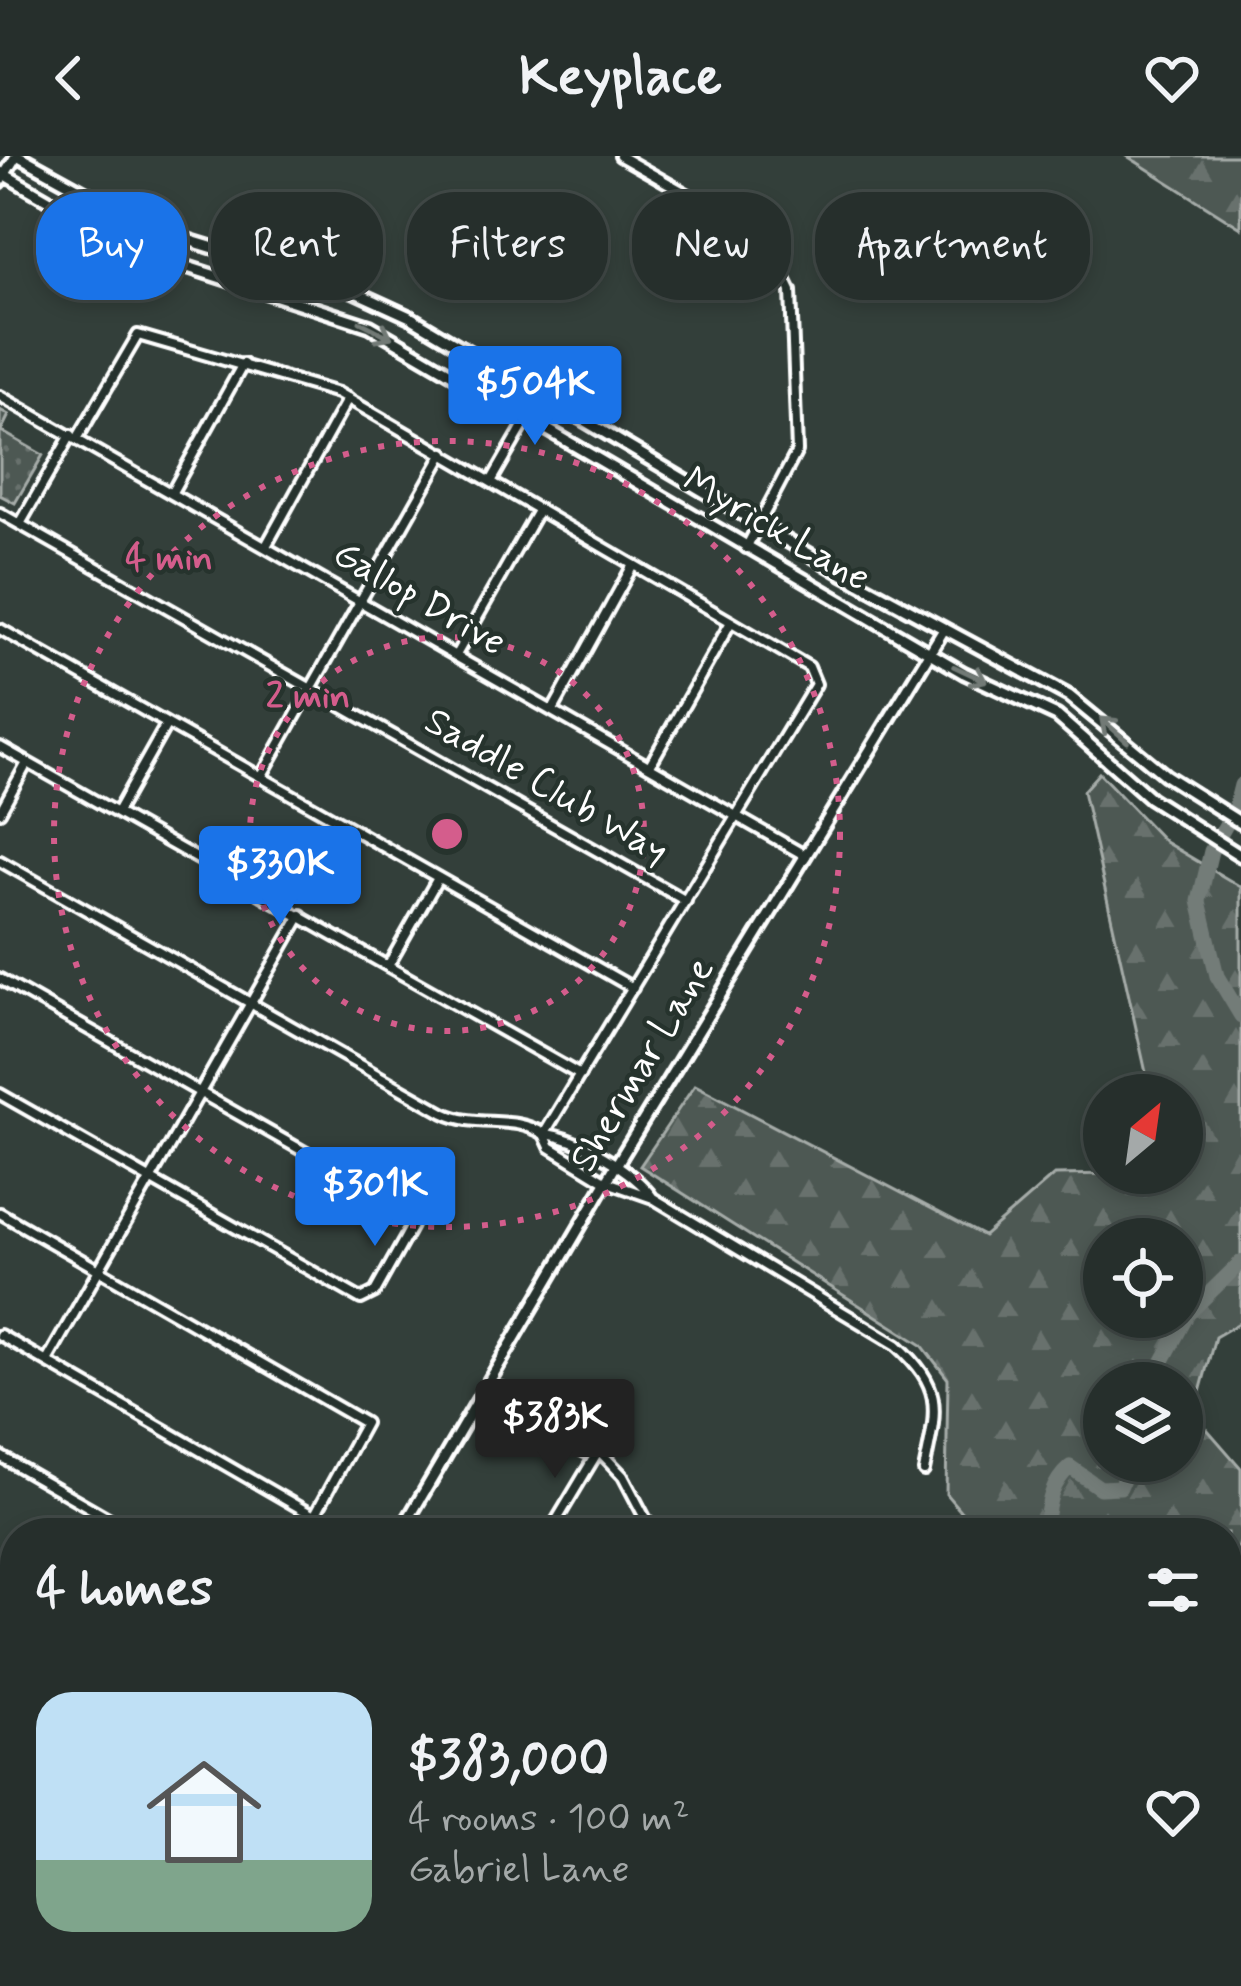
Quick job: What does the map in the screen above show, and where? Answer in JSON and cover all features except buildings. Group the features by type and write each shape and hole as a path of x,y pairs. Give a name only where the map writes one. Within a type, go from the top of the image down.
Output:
{"street":[{"path":"2,176 17,156"},
{"name":"Myrick Lane","path":"17,156 152,229 389,306 943,631 1070,696 1205,802 1241,824"},
{"path":"620,156 747,227 773,254 788,281 795,311 800,431 789,473 746,548"},
{"name":"Myrick Lane","path":"2,176 135,250 370,326 930,653 1057,716 1191,826 1241,856"},
{"path":"20,524 138,335 348,398 809,667 816,677 815,689 544,1134"},
{"path":"172,492 243,364"},
{"path":"492,481 542,394"},
{"name":"Gallop Drive","path":"0,396 806,856"},
{"path":"266,546 348,398"},
{"path":"261,778 444,454"},
{"path":"457,655 539,509"},
{"name":"Saddle Club Way","path":"0,513 686,901"},
{"path":"554,710 633,565"},
{"path":"650,765 731,622"},
{"path":"0,629 633,988"},
{"name":"Shermar Lane","path":"409,1518 491,1388 615,1167 943,631"},
{"path":"117,812 166,724"},
{"path":"0,747 580,1075"},
{"path":"0,812 27,763"},
{"path":"0,861 452,1117 515,1121 544,1134 560,1135 644,1184 652,1198"},
{"path":"388,965 438,878"},
{"path":"47,1361 301,915"},
{"path":"0,979 407,1210 413,1220 375,1292 365,1300 0,1094"},
{"path":"544,1134 550,1147 607,1182 652,1198 897,1345 925,1371 938,1406 924,1471"},
{"path":"0,1213 365,1423 314,1516 0,1335"},
{"path":"491,1388 494,1398 585,1452 598,1452 623,1476 644,1518"},
{"path":"558,1518 598,1452"},
{"path":"0,1456 108,1518"}],"green space":[{"path":"1127,156 1241,156 1241,228"},
{"path":"0,410 9,415 1,431 43,455 15,503 0,495"},
{"path":"1099,773 1165,842 1241,887 1241,1322 1215,1337 1203,1381 1203,1362 1083,1362 1083,1482 1203,1482 1203,1424 1241,1468 1241,1518 966,1518 946,1494 948,1379 922,1345 640,1166 695,1085 984,1236 1054,1175 1083,1175 1083,1194 1203,1194 1203,1074 1146,1074 1083,791"}],"waterway":[{"path":"1241,785 1235,809 1211,851 1199,901 1217,976 1241,1016"},
{"path":"1162,1362 1188,1314 1241,1262"},
{"path":"1046,1518 1063,1474 1070,1467 1083,1476"},
{"path":"1091,1482 1100,1488 1120,1487 1122,1482"}]}
